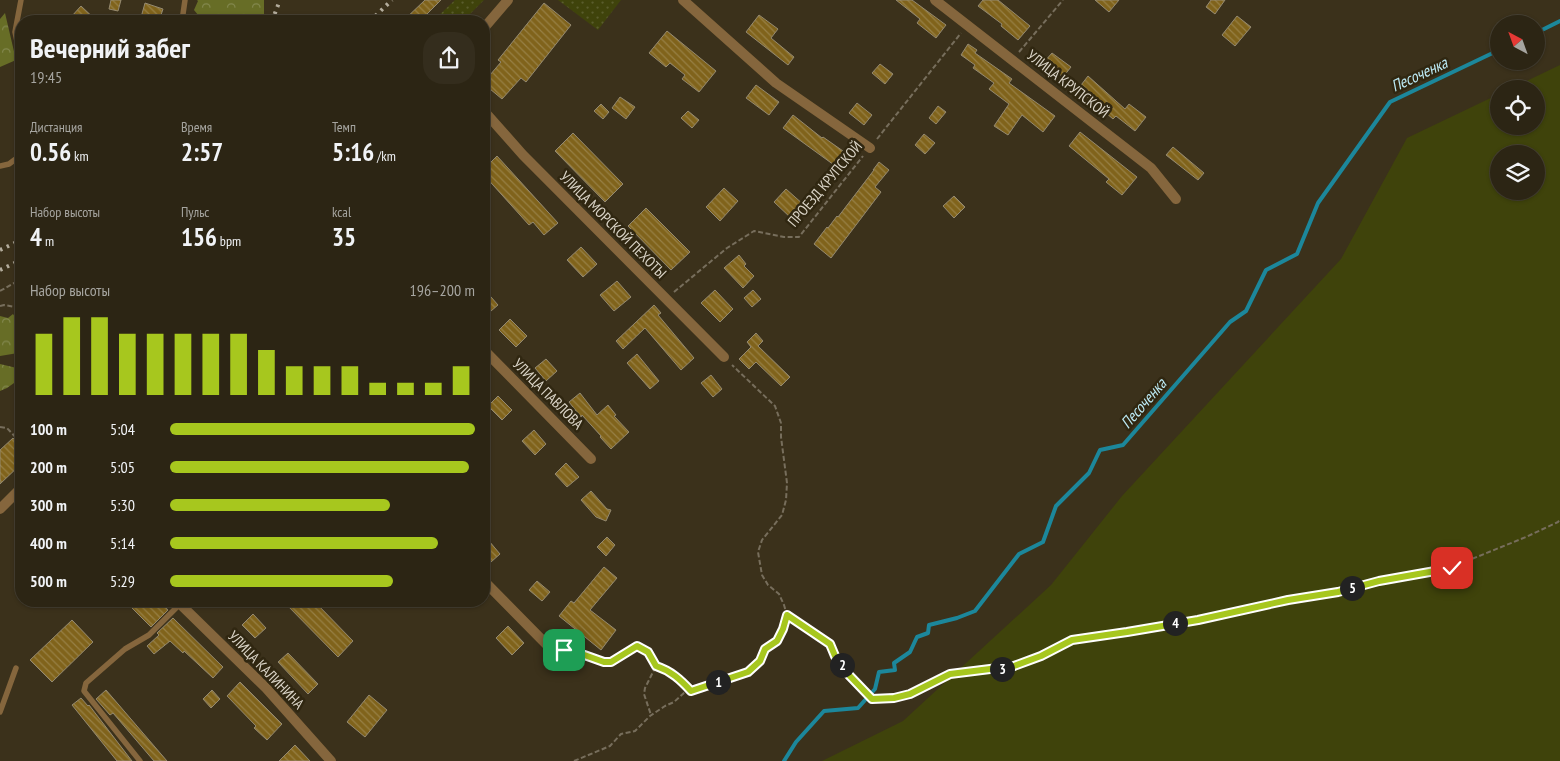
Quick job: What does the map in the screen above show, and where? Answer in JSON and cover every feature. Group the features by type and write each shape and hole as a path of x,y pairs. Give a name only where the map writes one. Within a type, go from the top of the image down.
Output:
{"street":[{"path":"490,21 508,0"},
{"path":"683,0 776,83 870,148"},
{"name":"УЛИЦА КРУПСКОЙ","path":"935,0 1151,168 1176,199"},
{"name":"УЛИЦА МОРСКОЙ ПЕХОТЫ","path":"490,118 523,155 724,357"},
{"name":"УЛИЦА ПАВЛОВА","path":"490,356 591,459"},
{"path":"0,509 15,494"},
{"path":"490,588 550,648"},
{"name":"УЛИЦА КАЛИНИНА","path":"182,607 266,688 331,761"}],"lane":[{"path":"19,15 21,0"},
{"path":"183,15 185,0"},
{"path":"0,166 9,164 15,160"},
{"path":"140,761 84,691 86,684 125,649 149,635 174,607"},
{"path":"0,712 16,668"}],"path":[{"path":"1012,60 1063,0"},
{"name":"ПРОЕЗД КРУПСКОЙ","path":"666,298 727,248 754,231 784,237 799,237 967,25"},
{"path":"0,291 15,283"},
{"path":"0,306 15,307"},
{"path":"724,357 775,406 781,423 787,483 786,500 782,515 762,540 758,552 762,575 768,585 778,594 787,615 830,644 835,656 847,673 872,699 894,698 910,694 950,674 1014,666 1041,656 1072,640 1198,620 1288,600 1338,592 1379,581 1452,568 1526,537 1558,522 1560,519"},
{"path":"0,427 7,428 15,437"},
{"path":"574,761 610,746 621,734 634,731 651,715 674,702 684,693 748,672 760,661 765,649 777,641 787,615"},
{"path":"550,648 576,652 604,662 611,662 637,646 648,652 656,666 678,677 691,691"},
{"path":"651,715 644,694 656,666"}],"green space":[{"path":"264,0 264,15 198,15 194,10 198,1"},
{"path":"455,0 484,0 469,15 439,15"},
{"path":"558,0 621,0 598,30"},
{"path":"5,13 15,60 0,67 0,19"},
{"path":"1560,65 1560,761 822,761 903,721 1051,585 1122,496 1341,259 1407,138 1490,98 1490,135 1545,135 1545,80 1529,80"},
{"path":"13,314 15,317 15,354 0,356 0,316 8,318"},
{"path":"0,364 15,368 15,382 0,391"}],"building":[{"path":"111,0 121,0 118,11 109,9"},
{"path":"425,0 441,0 426,15 409,15"},
{"path":"896,0 912,0 946,25 936,38 917,23 920,19"},
{"path":"983,0 998,0 1030,26 1018,40 1001,26 1002,24 978,6"},
{"path":"1095,0 1119,0 1109,12"},
{"path":"1211,0 1225,0 1215,14 1206,7"},
{"path":"145,3 163,9 161,15 142,15"},
{"path":"544,3 571,25 526,82 521,78 502,99 490,89 490,75 501,62 498,60"},
{"path":"81,6 91,15 73,15"},
{"path":"759,15 778,29 771,38 794,57 788,65 746,32"},
{"path":"1237,16 1251,27 1235,46 1222,35"},
{"path":"667,31 716,71 699,92 682,79 685,75 670,63 666,67 649,53"},
{"path":"968,44 977,50 975,53 1012,79 1009,83 1055,116 1043,132 1022,115 1008,135 994,126 1009,104 989,89 994,83 973,68 975,65 961,55"},
{"path":"1052,53 1071,67 1063,77 1044,62"},
{"path":"880,64 893,74 885,84 872,73"},
{"path":"1088,76 1125,109 1129,104 1146,117 1135,131 1116,116 1113,119 1078,89"},
{"path":"756,85 779,102 769,115 746,98"},
{"path":"620,97 635,107 626,119 612,108"},
{"path":"857,103 872,115 864,125 849,113"},
{"path":"601,104 609,112 603,119 594,111"},
{"path":"938,106 946,112 936,124 929,118"},
{"path":"688,111 699,120 692,128 681,118"},
{"path":"793,115 822,138 843,151 834,165 783,128"},
{"path":"1080,132 1137,177 1122,195 1106,182 1109,179 1069,146"},
{"path":"573,133 623,184 605,202 555,151"},
{"path":"924,134 935,143 925,154 915,145"},
{"path":"1173,147 1204,173 1198,180 1166,155"},
{"path":"497,156 558,223 544,235 533,222 529,225 490,182 490,163"},
{"path":"879,162 889,170 875,187 881,192 831,258 814,244 827,227 838,217"},
{"path":"724,188 738,201 720,221 706,207"},
{"path":"786,189 804,205 792,219 774,202"},
{"path":"954,196 965,207 954,218 943,206"},
{"path":"646,208 690,252 671,270 628,226"},
{"path":"581,247 597,264 583,277 567,260"},
{"path":"739,255 746,264 744,266 754,276 743,288 724,268"},
{"path":"617,281 631,297 614,311 600,295"},
{"path":"715,290 733,309 720,322 701,303"},
{"path":"753,290 761,299 752,307 744,298"},
{"path":"490,296 498,305 490,312"},
{"path":"654,305 661,313 658,315 694,358 681,370 645,328 623,349 616,341"},
{"path":"510,319 527,336 516,347 499,330"},
{"path":"756,333 763,341 758,346 790,377 781,386 756,362 749,369 739,359 751,347 747,342"},
{"path":"637,354 659,381 650,389 627,363"},
{"path":"546,359 557,371 546,381 535,368"},
{"path":"711,375 722,389 713,397 701,383"},
{"path":"580,393 597,415 608,405 616,415 614,416 629,432 611,449 569,402"},
{"path":"498,396 512,410 502,420 490,408 490,404"},
{"path":"534,430 546,444 535,455 522,441"},
{"path":"13,438 15,440 15,470 0,484 0,450"},
{"path":"566,463 579,477 567,487 555,474"},
{"path":"591,491 607,509 611,510 606,521 596,517 581,500"},
{"path":"607,537 615,545 606,556 597,547"},
{"path":"490,542 500,554 491,562 490,561"},
{"path":"604,567 617,578 590,610 616,630 601,650 559,616 571,601 574,603"},
{"path":"537,581 550,592 542,601 529,590"},
{"path":"131,607 165,607 168,610 151,627"},
{"path":"289,607 320,607 353,641 338,657"},
{"path":"253,614 266,628 255,638 242,625"},
{"path":"173,618 223,667 213,678 184,651 183,653 170,641 154,654 147,646 159,635 157,633"},
{"path":"72,620 93,642 52,682 30,660"},
{"path":"508,626 524,643 512,655 496,638"},
{"path":"288,653 318,684 308,694 278,662"},
{"path":"240,682 282,724 267,740 254,728 256,726 227,696"},
{"path":"106,690 167,761 154,761 113,713 110,715 96,699"},
{"path":"212,690 220,699 211,708 203,699"},
{"path":"369,695 387,710 365,737 347,722"},
{"path":"81,698 89,705 132,761 117,761 72,705"},
{"path":"295,745 310,761 279,761"}],"waterway":[{"name":"Песоченка","path":"1545,28 1560,21"},
{"name":"Песоченка","path":"784,761 796,742 824,711 858,708 875,689 879,672 895,670 894,663 910,652 917,637 928,633 929,625 975,611 1019,554 1043,542 1056,506 1089,473 1100,450 1123,445 1230,322 1246,311 1266,270 1297,254 1318,203 1390,102 1490,54"}],"railway":[{"path":"274,15 280,0"},
{"path":"376,15 392,0"},
{"path":"0,250 15,243"},
{"path":"0,270 15,263"}],"route":[{"path":"564,650 576,652 604,662 611,662 637,646 648,652 656,666 678,677 691,691 748,672 760,661 765,649 777,641 787,615 830,644 835,656 847,673 872,699 894,698 929,686 950,674 1014,666 1041,656 1072,640 1198,620 1288,600 1338,592 1379,581 1452,568"}]}
